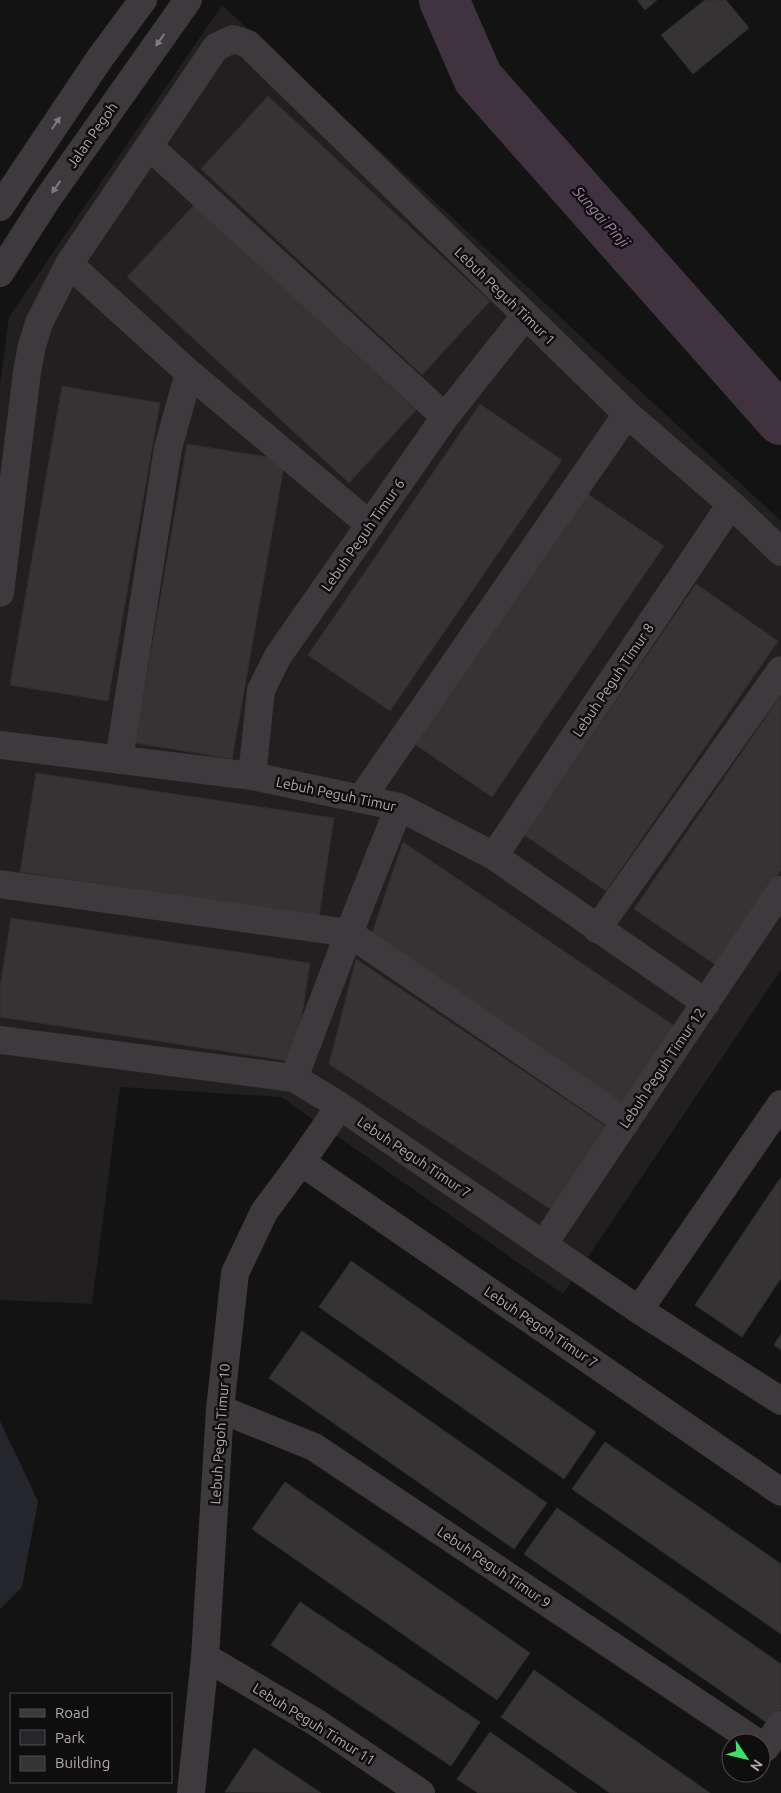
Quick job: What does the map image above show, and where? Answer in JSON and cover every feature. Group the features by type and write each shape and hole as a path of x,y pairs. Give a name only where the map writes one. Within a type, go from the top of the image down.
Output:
{"street":[{"path":"0,207 100,58 143,0"},
{"name":"Jalan Pegoh","path":"0,273 46,201 188,0"},
{"name":"Lebuh Peguh Timur 1","path":"149,146 216,47 233,39 248,44 627,414 731,504 781,552"},
{"path":"0,593 26,372 39,323 69,264 149,146 445,417"},
{"path":"69,264 189,373 370,526"},
{"name":"Lebuh Peguh Timur 6","path":"252,776 261,690 278,656 445,417 525,316"},
{"path":"119,760 168,448 189,373"},
{"path":"361,798 627,414"},
{"name":"Lebuh Peguh Timur 8","path":"494,856 731,504"},
{"path":"597,929 781,670"},
{"name":"Lebuh Peguh Timur","path":"0,745 252,776 399,807 494,856 706,1003"},
{"path":"294,1078 399,807"},
{"path":"0,884 349,933 626,1122"},
{"name":"Lebuh Peguh Timur 12","path":"543,1245 781,890"},
{"name":"Lebuh Peguh Timur 7","path":"0,1040 294,1078 340,1106 638,1310 781,1401"},
{"path":"638,1310 781,1104"},
{"name":"Lebuh Pegoh Timur 10","path":"191,1793 205,1657 220,1409 235,1273 264,1212 340,1106"},
{"name":"Lebuh Pegoh Timur 7","path":"301,1162 781,1492"},
{"name":"Lebuh Peguh Timur 9","path":"220,1409 314,1447 742,1733"},
{"name":"Lebuh Peguh Timur 11","path":"205,1657 317,1722 421,1793"},
{"path":"771,1741 781,1725"}],"shaded area":[{"path":"222,5 781,521 781,970 563,1294 281,1097 120,1087 92,1304 0,1300 0,385 9,317"}],"green space":[{"path":"0,1421 38,1501 22,1587 0,1609"}],"building":[{"path":"637,0 657,0 645,10"},
{"path":"705,0 726,0 749,28 693,74 661,35"},
{"path":"268,96 490,301 422,375 201,169"},
{"path":"195,204 416,410 349,483 127,277"},
{"path":"62,386 160,403 108,701 10,685"},
{"path":"480,404 562,460 390,711 308,655"},
{"path":"187,444 285,460 232,759 135,743"},
{"path":"582,490 664,546 492,797 410,741"},
{"path":"696,584 778,641 606,891 524,835"},
{"path":"781,695 781,870 716,965 634,909"},
{"path":"36,773 334,818 319,917 20,872"},
{"path":"403,842 676,1027 621,1110 369,942"},
{"path":"11,918 310,963 295,1062 0,1017 0,987"},
{"path":"356,959 607,1127 552,1210 329,1064"},
{"path":"781,1177 781,1278 742,1337 695,1305"},
{"path":"351,1261 596,1432 564,1479 319,1307"},
{"path":"302,1331 547,1503 514,1549 269,1378"},
{"path":"781,1334 781,1350 774,1345"},
{"path":"605,1442 781,1564 781,1634 572,1489"},
{"path":"285,1482 530,1653 497,1700 252,1529"},
{"path":"557,1508 781,1664 781,1709 770,1725 524,1554"},
{"path":"300,1602 480,1722 451,1766 271,1645"},
{"path":"534,1670 710,1793 610,1793 501,1717"},
{"path":"490,1732 577,1793 478,1793 457,1779"},
{"path":"254,1748 321,1793 225,1792"}],"waterway":[{"name":"Sungai Pinji","path":"444,0 478,78 781,420"}]}
